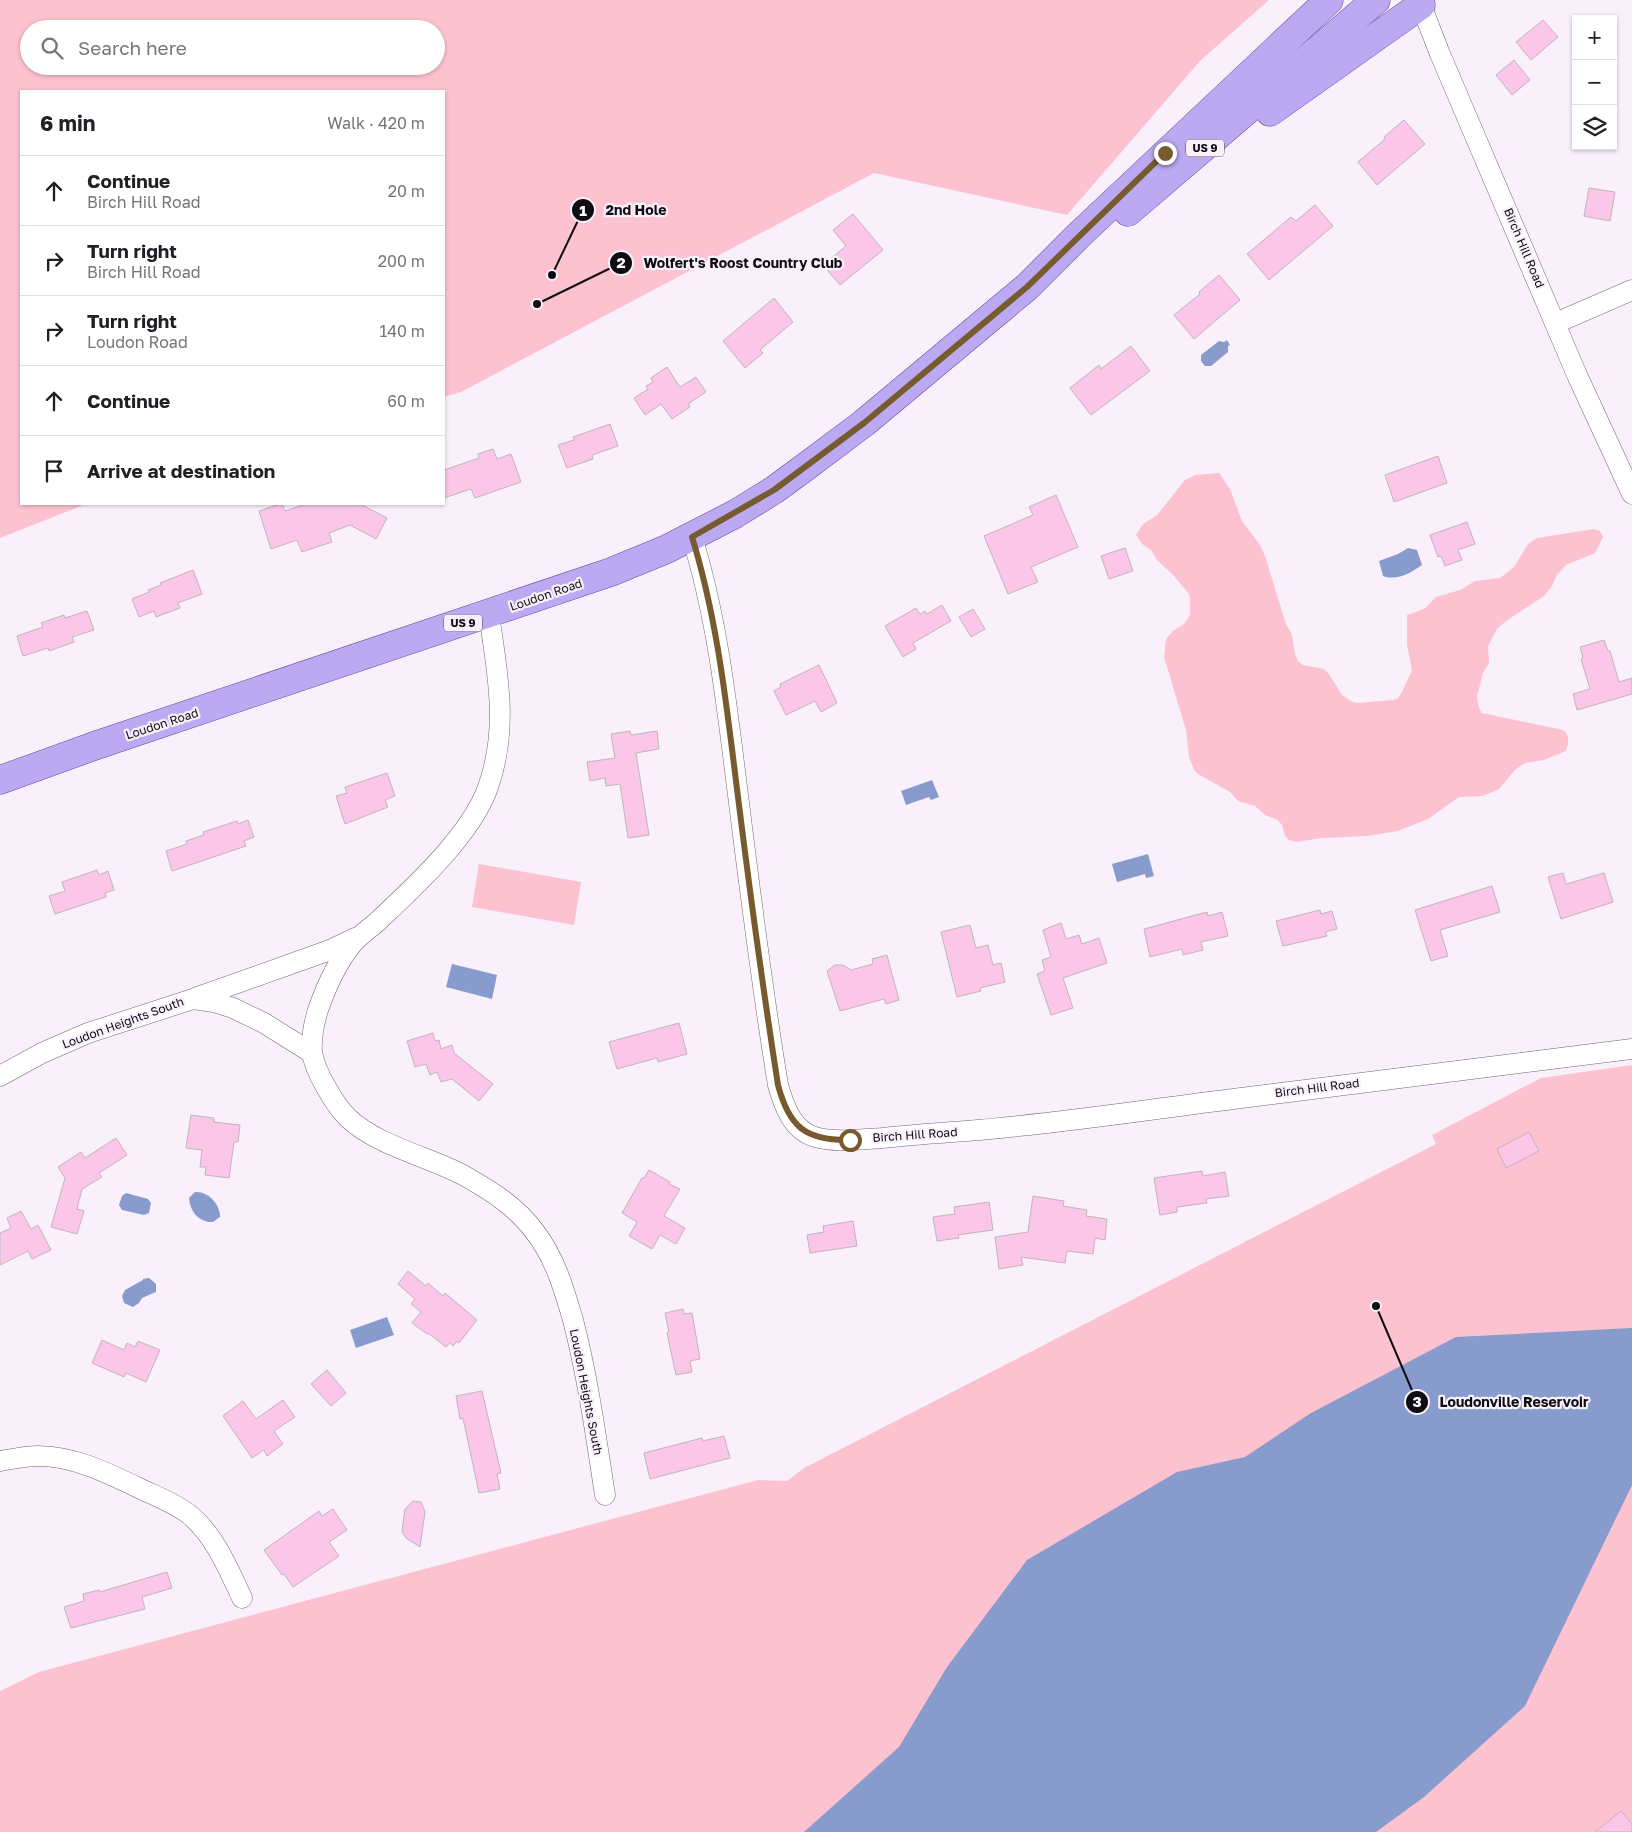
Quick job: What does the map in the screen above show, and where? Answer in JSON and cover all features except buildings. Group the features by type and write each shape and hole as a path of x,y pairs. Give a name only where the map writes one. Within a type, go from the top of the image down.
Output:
{"main road":[{"name":"US 9","path":"1027,287 1079,235 1329,0"},
{"name":"US 9","path":"1027,287 1088,245 1180,169 1376,0"},
{"path":"1180,169 1254,123 1420,2"},
{"name":"Loudon Road","path":"0,780 97,745 489,615 611,572 692,537 766,495 804,468 864,423 1027,287"}],"street":[{"name":"Birch Hill Road","path":"1420,2 1440,54 1632,494"},
{"path":"1556,323 1632,290"},
{"name":"Birch Hill Road","path":"692,537 700,563 717,642 760,968 778,1085 782,1100 790,1117 801,1130 808,1134 824,1139 850,1140 1074,1121 1229,1099 1632,1049"},
{"name":"Loudon Heights South","path":"489,615 501,701 499,738 486,792 472,819 454,843 415,884 361,935 344,956 326,989 314,1022 312,1053 321,1078 337,1105 347,1117 370,1133 462,1175 503,1200 526,1220 544,1244 563,1284 581,1352 605,1495"},
{"name":"Loudon Heights South","path":"0,1076 88,1033 193,999 330,950 361,935"},
{"name":"Loudon Heights South","path":"193,999 214,1002 233,1008 264,1023 312,1053"},
{"path":"0,1461 39,1456 76,1462 121,1480 181,1509 190,1515 206,1532 242,1598"}],"shaded area":[{"path":"0,0 1269,0 1200,61 1067,215 874,173 461,392 445,397 445,90 20,90 20,505 83,505 0,538"},
{"path":"1219,473 1230,489 1242,521 1260,545 1265,556 1286,624 1292,635 1298,661 1303,665 1324,669 1342,695 1357,703 1393,700 1398,698 1402,692 1412,670 1407,645 1407,615 1424,609 1436,597 1460,590 1475,581 1500,578 1514,567 1528,544 1537,538 1594,529 1600,531 1603,537 1595,553 1566,565 1557,575 1552,586 1544,596 1497,629 1488,646 1489,663 1483,673 1477,697 1482,713 1563,730 1568,737 1566,751 1544,760 1525,763 1515,770 1499,789 1483,796 1459,797 1428,819 1398,831 1367,836 1322,838 1296,842 1289,840 1285,836 1282,825 1278,820 1265,815 1255,806 1238,801 1230,792 1198,774 1194,770 1189,757 1186,730 1164,657 1166,639 1173,631 1184,624 1190,615 1189,594 1157,560 1151,550 1142,544 1136,535 1143,524 1157,515 1185,480 1195,475"},
{"path":"479,864 581,882 574,925 472,907"},
{"path":"1632,1065 1632,1832 0,1832 0,1691 39,1672 758,1480 787,1481 804,1468 1436,1144 1432,1135 1541,1078"}],"water":[{"path":"1227,340 1230,345 1228,346 1228,352 1211,366 1205,366 1201,361 1201,355 1219,341 1224,342"},
{"path":"1408,548 1417,550 1422,565 1399,577 1383,576 1379,561"},
{"path":"932,780 939,797 931,800 929,797 906,805 901,791"},
{"path":"1148,854 1154,876 1146,878 1145,874 1117,882 1112,864"},
{"path":"452,964 497,975 492,999 446,987"},
{"path":"195,1192 209,1196 216,1203 220,1217 213,1222 208,1222 197,1216 192,1210 189,1198"},
{"path":"126,1193 148,1199 151,1203 149,1213 144,1215 122,1210 119,1205 122,1196"},
{"path":"149,1278 156,1284 156,1292 142,1298 133,1307 124,1303 122,1296 125,1290 143,1279"},
{"path":"387,1317 394,1335 356,1348 350,1330"},
{"path":"1632,1328 1632,1485 1525,1706 1424,1797 1376,1832 804,1832 899,1747 947,1667 1027,1560 1177,1472 1245,1457 1311,1413 1456,1337"}],"place":[{"name":"2nd Hole","path":"552,275"},
{"name":"Wolfert's Roost Country Club","path":"537,304"},
{"name":"Loudonville Reservoir","path":"1376,1306"}],"route":[{"path":"850,1140 816,1137 801,1130 790,1117 782,1100 778,1085 760,968 717,642 700,563 692,537 774,490 864,423 1027,287 1165,153"}]}
